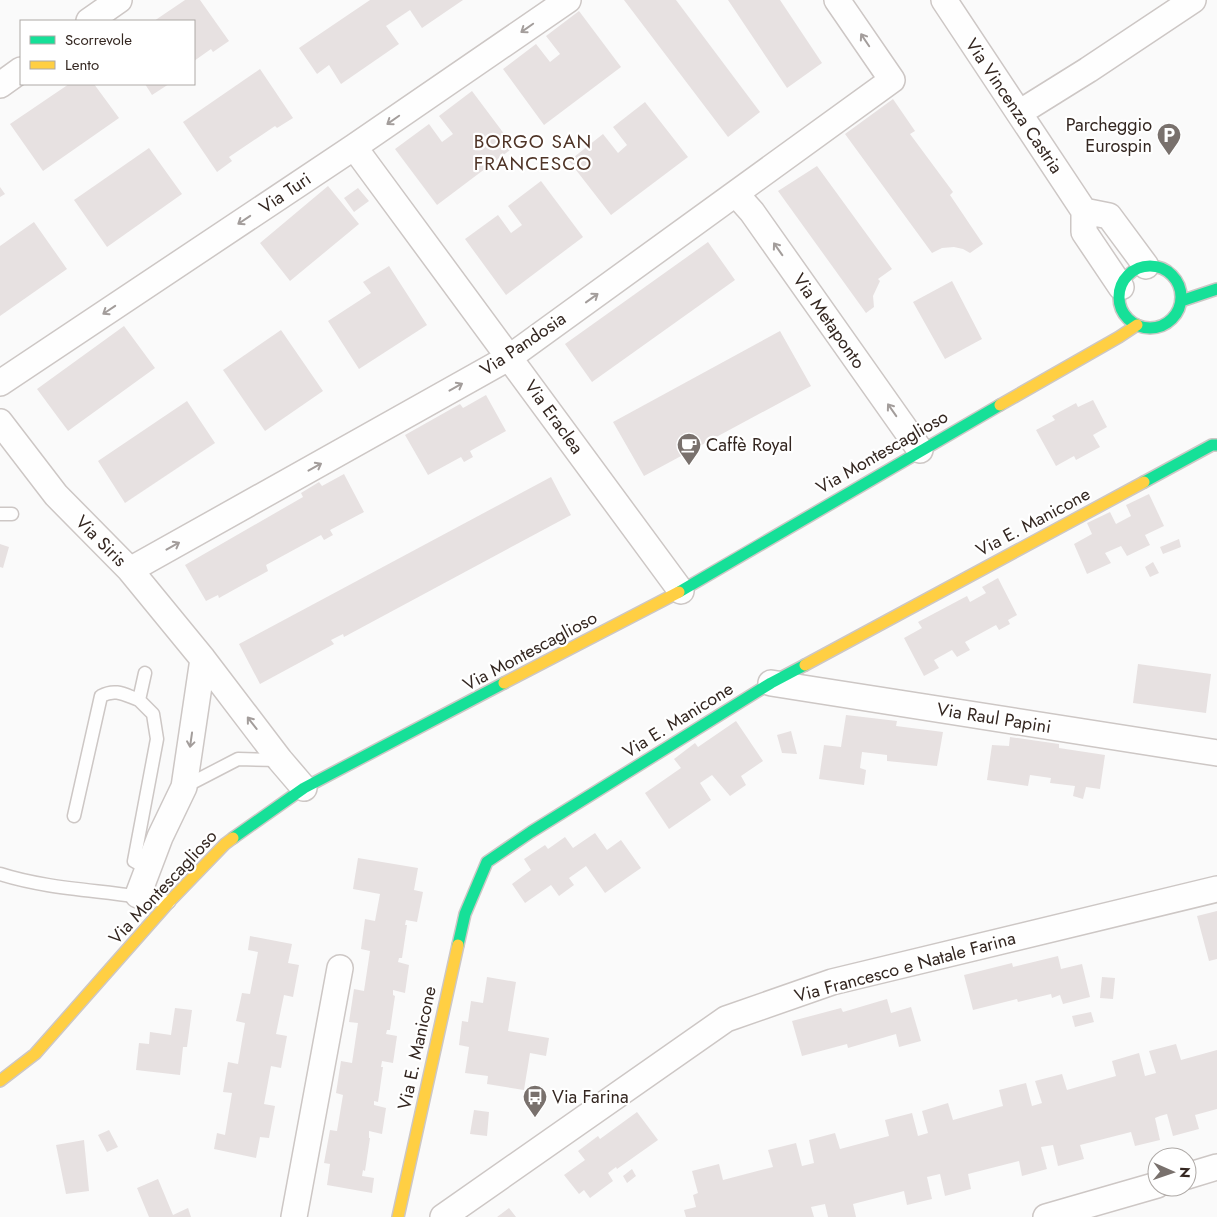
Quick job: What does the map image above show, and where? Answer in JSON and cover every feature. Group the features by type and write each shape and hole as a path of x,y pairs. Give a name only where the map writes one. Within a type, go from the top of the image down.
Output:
{"main road":[{"path":"1146,266 1160,268 1172,275 1179,287 1181,301 1176,314 1166,324 1153,328 1136,325 1128,319 1120,308 1119,294 1124,281 1133,271 1146,266"},
{"path":"1181,301 1217,289"},
{"name":"Via Montescaglioso","path":"0,1081 35,1054 169,902 225,844 304,788 682,592 920,450 1111,342 1136,325"},
{"name":"Via E. Manicone","path":"398,1217 465,914 487,862 531,832 771,683 1212,445 1217,445"}],"street":[{"path":"90,20 119,0"},
{"name":"Via Turi","path":"0,383 354,147 568,0"},
{"name":"Via Pandosia","path":"130,570 510,357 892,80 838,0"},
{"name":"Via Vincenza Castria","path":"944,0 1084,211 1084,232 1121,287"},
{"path":"1019,113 1088,70 1193,0"},
{"path":"0,85 20,71"},
{"name":"Via Eraclea","path":"354,147 682,592"},
{"name":"Via Metaponto","path":"736,194 752,212 920,450"},
{"path":"1084,211 1109,216 1146,266"},
{"name":"Via Siris","path":"0,422 56,495 130,570 304,788"},
{"path":"138,895 160,837 184,787 202,659"},
{"name":"Via Raul Papini","path":"771,683 1217,753"},
{"name":"Via Francesco e Natale Farina","path":"443,1217 726,1019 832,982 1217,889"},
{"path":"294,1217 340,968"},
{"path":"1197,1173 1217,1167"},
{"path":"1046,1217 1147,1187"}],"lane":[{"path":"139,700 145,672"},
{"path":"74,816 102,696 109,691 119,692 139,700 153,714 157,739 134,861 148,869"},
{"path":"184,787 238,760 280,760"},
{"path":"0,874 24,882 138,895 169,902"}],"building":[{"path":"185,0 200,0 229,41 213,52 211,49 195,60 195,20 155,20"},
{"path":"370,0 463,0 422,28 410,10 386,26 399,44 341,84 329,65 317,74 299,48"},
{"path":"624,0 676,0 760,112 728,137"},
{"path":"728,0 780,0 822,63 787,88"},
{"path":"579,11 621,67 544,125 503,69 536,44 550,62 560,54 546,36"},
{"path":"260,69 293,118 277,128 275,126 229,157 232,161 217,172 183,122"},
{"path":"68,85 95,85 119,118 43,171 10,124"},
{"path":"146,85 167,85 152,95"},
{"path":"472,91 514,147 437,205 395,149 429,124 442,142 453,134 439,116"},
{"path":"893,99 915,131 910,134 953,192 950,195 983,244 970,253 954,247 942,248 932,253 845,134"},
{"path":"645,102 688,157 611,215 569,161 603,134 618,153 627,145 613,127"},
{"path":"149,148 182,194 107,247 74,200"},
{"path":"817,166 892,269 878,279 880,281 873,296 874,307 866,313 778,191"},
{"path":"541,181 583,237 506,295 465,239 498,215 511,233 522,225 508,206"},
{"path":"328,186 359,224 290,281 260,243"},
{"path":"0,187 5,194 0,197"},
{"path":"358,188 369,201 354,212 344,198"},
{"path":"34,222 67,269 0,316 0,246"},
{"path":"708,242 735,280 592,382 565,344"},
{"path":"389,266 427,325 359,369 328,321 371,293 363,282"},
{"path":"952,281 982,339 945,359 913,302"},
{"path":"124,326 155,368 68,431 37,389"},
{"path":"281,330 323,391 265,431 223,370"},
{"path":"780,331 811,386 644,476 613,422"},
{"path":"486,395 506,431 470,451 473,457 464,462 461,457 428,475 405,435 460,404 463,408"},
{"path":"1093,400 1107,427 1093,435 1100,447 1076,460 1074,456 1056,466 1036,430 1055,420 1052,416 1076,403 1078,407"},
{"path":"187,401 215,443 125,503 98,461"},
{"path":"344,474 364,512 330,530 333,535 324,540 321,535 266,565 268,571 219,598 218,595 206,601 185,565 303,497 301,493 319,482 322,486"},
{"path":"551,477 571,515 344,637 343,634 331,640 334,644 260,684 239,644"},
{"path":"1149,494 1164,526 1145,535 1150,545 1127,556 1121,546 1105,553 1111,563 1087,574 1074,544 1092,534 1087,523 1110,512 1116,524 1131,516 1126,505"},
{"path":"1179,539 1181,547 1163,554 1160,547"},
{"path":"0,544 9,547 3,568 0,567"},
{"path":"1153,562 1159,573 1150,577 1145,567"},
{"path":"998,578 1017,615 1008,620 1010,624 999,630 996,625 965,642 970,650 957,657 952,650 934,660 939,668 924,676 904,638 922,628 918,622 967,596 970,602 986,593 982,587"},
{"path":"1138,664 1211,674 1206,713 1133,703"},
{"path":"846,715 897,721 896,726 943,732 937,766 887,761 887,755 862,752 860,768 866,770 864,785 819,779 824,745 841,747"},
{"path":"736,721 763,761 741,776 746,785 730,796 712,775 700,783 711,800 669,829 645,793 681,768 674,759 695,743 698,747"},
{"path":"791,731 797,754 782,753 777,735"},
{"path":"1010,737 1059,744 1059,748 1105,755 1100,789 1086,787 1083,799 1073,796 1075,786 1050,783 1051,778 1030,775 1028,786 987,780 992,745 1009,746"},
{"path":"595,833 607,850 621,840 641,868 605,893 586,866 569,878 574,885 559,896 551,885 525,903 512,884 531,870 524,859 545,845 548,849 565,837 573,848"},
{"path":"358,858 418,868 414,890 423,892 417,922 406,920 405,925 407,925 402,958 399,958 398,962 409,965 405,993 393,990 393,995 395,996 390,1030 387,1030 386,1034 397,1036 393,1063 382,1061 381,1067 383,1067 378,1102 374,1101 374,1105 386,1108 382,1134 369,1131 370,1138 365,1171 363,1170 362,1176 374,1178 372,1193 327,1185 330,1164 324,1163 330,1130 337,1131 343,1095 336,1093 341,1061 352,1063 358,1023 349,1022 354,989 364,991 370,951 361,949 365,919 375,921 380,894 353,889"},
{"path":"1217,911 1217,959 1209,961 1197,916"},
{"path":"250,936 292,944 288,963 299,965 293,997 284,995 276,1034 287,1036 281,1068 271,1066 264,1104 275,1106 269,1138 260,1137 256,1158 214,1149 217,1133 225,1135 232,1093 223,1092 228,1062 238,1064 245,1023 236,1021 242,993 250,994 258,952 248,950"},
{"path":"1058,956 1061,969 1082,964 1090,997 1063,1004 1060,995 1052,998 1051,994 1018,1002 1017,999 973,1010 964,975 1012,963 1013,967"},
{"path":"487,977 516,982 508,1031 549,1038 546,1056 530,1053 524,1090 487,1084 488,1076 465,1073 469,1047 459,1045 462,1021 468,1022 471,1001 483,1003"},
{"path":"1102,977 1115,978 1113,999 1100,998"},
{"path":"887,999 891,1013 911,1007 921,1041 899,1047 896,1034 848,1048 847,1044 802,1056 792,1021 841,1008 843,1012"},
{"path":"175,1008 192,1010 187,1047 183,1047 180,1075 136,1070 139,1043 149,1044 150,1032 171,1035"},
{"path":"1091,1012 1094,1022 1075,1027 1072,1016"},
{"path":"1176,1044 1181,1060 1217,1050 1217,1109 1195,1115 1199,1129 1173,1136 1167,1114 1155,1118 1160,1140 1135,1146 1131,1132 1080,1145 1084,1159 1058,1166 1053,1145 1041,1147 1047,1169 1022,1176 1019,1161 968,1174 971,1189 945,1196 940,1174 927,1177 932,1199 907,1205 904,1191 853,1204 856,1217 828,1217 825,1204 811,1207 814,1217 686,1217 684,1210 696,1207 693,1195 698,1193 692,1171 719,1164 723,1180 773,1167 768,1150 796,1143 802,1166 814,1163 809,1140 835,1133 840,1149 889,1136 885,1120 912,1113 918,1136 928,1133 922,1111 948,1103 953,1120 1003,1106 999,1090 1026,1083 1032,1106 1042,1103 1035,1081 1062,1074 1067,1090 1116,1076 1112,1061 1139,1053 1145,1076 1156,1073 1149,1051"},
{"path":"474,1110 489,1112 487,1136 470,1134"},
{"path":"637,1112 658,1140 617,1169 616,1167 608,1173 613,1181 590,1198 584,1190 579,1194 564,1175 585,1160 578,1151 598,1136 600,1139"},
{"path":"109,1130 118,1147 107,1152 98,1135"},
{"path":"84,1140 89,1191 66,1194 56,1145"},
{"path":"632,1169 636,1176 627,1183 623,1176"},
{"path":"158,1179 173,1215 188,1208 191,1217 149,1217 137,1188"},
{"path":"509,1208 516,1217 497,1217"}],"traffic: fast":[{"path":"1150,266 1167,271 1172,275 1176,280 1181,297 1176,314 1172,319 1167,323 1150,328 1133,323 1128,319 1124,314 1119,297 1124,280 1128,275 1133,271 1150,266"},
{"path":"1181,301 1217,289"},
{"path":"679,592 1000,405"},
{"path":"1144,482 1212,445 1217,445"},
{"path":"458,945 465,914 487,862 531,832 771,683 805,665"},
{"path":"233,838 304,788 504,683"}],"traffic: slow":[{"path":"1000,405 1137,325"},
{"path":"805,665 1144,482"},
{"path":"504,683 679,592"},
{"path":"0,1081 35,1054 169,902 233,838"},
{"path":"398,1217 458,945"}],"place":[{"name":"Parcheggio Eurospin","path":"1169,156"},
{"name":"Caffè Royal","path":"689,466"},
{"name":"Via Farina","path":"535,1118"}],"district":[{"name":"BORGO SAN FRANCESCO","path":"533,152"}]}
